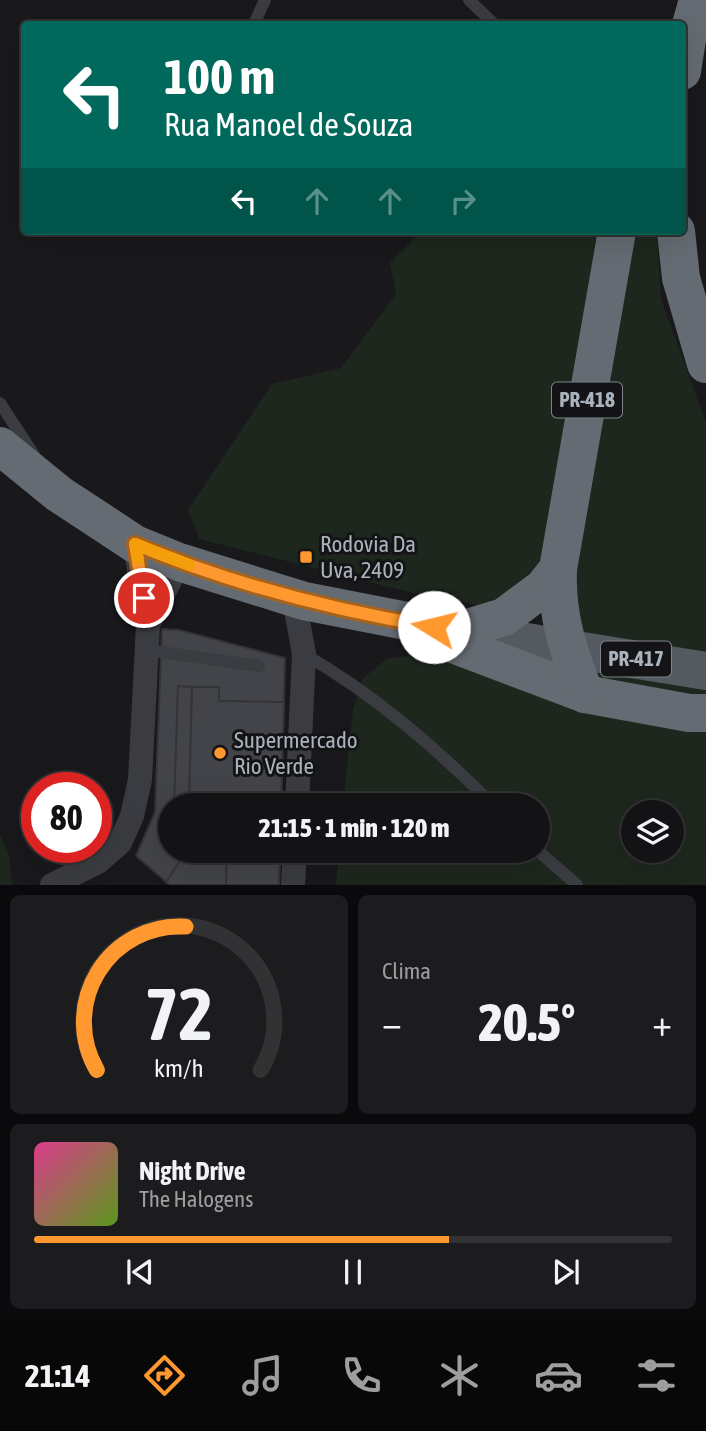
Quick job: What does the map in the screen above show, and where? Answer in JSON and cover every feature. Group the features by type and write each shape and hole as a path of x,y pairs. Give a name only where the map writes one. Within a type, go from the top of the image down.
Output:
{"highway":[{"path":"675,21 685,0"},
{"path":"686,53 698,0"},
{"name":"PR-418","path":"566,647 558,608 558,569 616,235"},
{"path":"676,235 681,278 706,364"},
{"name":"PR-417","path":"0,446 59,494 135,544 179,562 294,599 384,619 458,631"},
{"path":"458,631 482,626 515,610 543,588 558,569"},
{"path":"384,619 585,694 700,710"},
{"path":"566,647 585,694"}],"main road":[{"name":"PR-417","path":"458,631 706,671"}],"street":[{"path":"52,885 98,862 120,843 132,816 140,780 148,625 135,544"},
{"path":"148,625 179,562"},
{"path":"294,599 304,654 298,793"},
{"path":"293,885 294,863"}],"lane":[{"path":"255,21 265,0"},
{"path":"469,0 491,21"},
{"path":"0,403 59,494"},
{"path":"146,650 259,666"},
{"path":"304,654 352,681 398,718 480,793"},
{"path":"550,861 577,885"}],"shaded area":[{"path":"418,235 598,235 543,562 520,592 479,605 437,599 199,539 188,510 272,384 341,368 396,294 390,263"},
{"path":"625,235 657,235 661,299 706,423 706,655 568,634"},
{"path":"420,655 594,674 582,664 706,686 706,885 336,885 338,863 550,863 550,793 344,793 353,710 362,679 388,658"},
{"path":"0,834 9,855 12,885 0,885"}],"building":[{"name":"Supermercado Rio Verde","path":"162,629 179,630 285,658 281,793 158,793 158,863 280,863 279,885 170,885 136,856 155,812"},
{"path":"178,686 192,687 189,793 174,793"},
{"path":"192,687 219,687 219,701 284,702 281,793 189,793"},
{"path":"178,863 227,863 226,885 170,885 166,882"},
{"path":"227,863 280,863 279,885 226,885"}],"slow traffic":[{"path":"138,559 135,544 189,565"}],"place":[{"name":"Rodovia Da Uva, 2409","path":"306,557"},
{"name":"Supermercado Rio Verde","path":"220,753"}],"route":[{"path":"144,598 135,544 179,562 294,599 434,627"}]}
